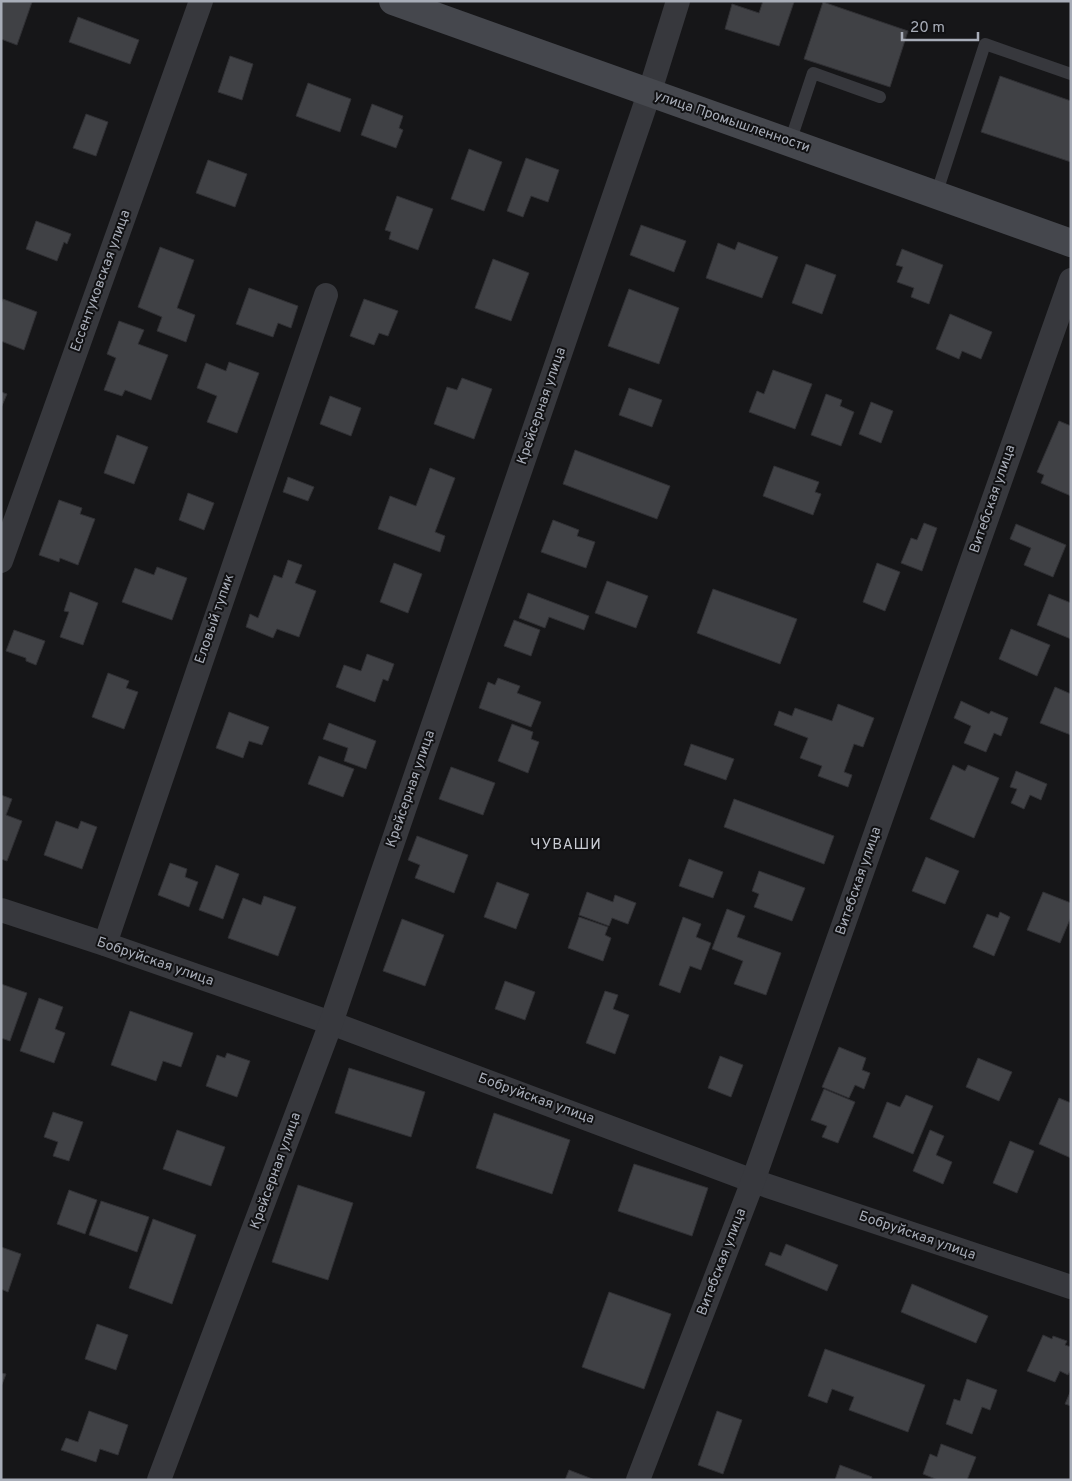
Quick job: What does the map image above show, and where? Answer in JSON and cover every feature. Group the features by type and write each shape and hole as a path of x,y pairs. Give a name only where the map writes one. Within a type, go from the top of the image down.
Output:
{"main road":[{"name":"улица Промышленности","path":"393,1 1071,244"}],"street":[{"name":"Ессентуковская улица","path":"1,562 201,1"},
{"name":"Крейсерная улица","path":"160,1480 331,1023 649,94 678,1"},
{"name":"Витебская улица","path":"638,1480 753,1180 1071,280"},
{"name":"Еловый тупик","path":"104,944 326,295"},
{"name":"Бобруйская улица","path":"1,910 331,1023 753,1180 1071,1287"}],"lane":[{"path":"936,195 985,44 1071,74"},
{"path":"790,142 813,73 880,97"}],"building":[{"path":"1,1 32,2 17,45 1,39"},
{"path":"763,1 794,2 779,46 725,29 732,4 759,13"},
{"path":"823,2 908,31 890,87 804,59"},
{"path":"78,17 139,40 130,64 69,42"},
{"path":"230,56 253,64 242,100 218,92"},
{"path":"1000,76 1071,101 1071,162 981,132"},
{"path":"308,83 351,99 340,132 296,116"},
{"path":"372,104 403,116 399,128 403,130 396,148 361,135"},
{"path":"86,114 108,122 96,156 73,148"},
{"path":"469,149 502,162 484,211 451,199"},
{"path":"526,158 559,170 548,202 531,196 523,217 507,211"},
{"path":"208,160 247,174 235,207 196,193"},
{"path":"397,196 433,209 418,250 389,239 391,232 385,230"},
{"path":"36,221 71,234 67,244 64,242 57,261 26,249"},
{"path":"641,225 686,241 674,272 630,255"},
{"path":"738,242 778,257 762,298 706,278 718,243 735,250"},
{"path":"160,247 194,260 177,308 195,315 186,342 157,331 162,317 138,307"},
{"path":"902,249 943,265 929,304 911,297 914,288 897,282 903,267 896,265"},
{"path":"493,259 529,273 511,321 475,308"},
{"path":"806,264 836,275 822,314 792,303"},
{"path":"249,288 298,306 291,328 278,323 273,337 236,324"},
{"path":"629,289 679,308 659,364 608,346"},
{"path":"3,299 37,312 24,350 1,341 1,304"},
{"path":"364,299 398,311 388,336 379,333 374,345 350,336"},
{"path":"950,314 992,332 981,359 962,351 959,359 936,349"},
{"path":"119,321 144,330 138,344 168,355 151,400 125,390 122,396 104,390 116,358 107,354"},
{"path":"229,362 259,373 237,433 207,422 217,396 197,388 206,363 226,371"},
{"path":"773,370 812,384 795,429 749,412 757,391 764,394"},
{"path":"462,378 492,389 474,439 434,424 447,387 457,390"},
{"path":"629,388 662,400 652,427 619,415"},
{"path":"1,392 7,394 1,408"},
{"path":"826,394 842,400 840,406 854,412 841,446 811,435"},
{"path":"330,396 361,408 351,436 320,424"},
{"path":"871,402 893,411 881,443 859,434"},
{"path":"1059,421 1071,426 1071,496 1041,483 1044,475 1037,472"},
{"path":"117,435 148,447 134,484 104,473"},
{"path":"575,450 670,486 657,519 563,484"},
{"path":"774,466 819,482 815,492 821,494 813,515 763,496"},
{"path":"430,468 455,478 435,532 445,536 440,552 378,529 390,496 416,506"},
{"path":"288,477 314,487 308,501 283,492"},
{"path":"188,493 214,503 204,530 179,520"},
{"path":"59,500 82,508 80,514 95,519 78,565 60,558 59,562 39,555"},
{"path":"553,520 579,530 577,536 595,542 586,568 541,552"},
{"path":"924,523 937,528 922,571 901,563 911,538 917,540"},
{"path":"1016,524 1066,545 1053,577 1024,565 1031,548 1010,539"},
{"path":"288,560 302,565 295,583 316,591 299,637 277,629 273,638 246,627 250,614 258,618 274,575 282,578"},
{"path":"394,563 422,574 408,613 380,602"},
{"path":"877,563 900,572 885,611 863,602"},
{"path":"157,567 187,578 172,620 122,602 135,568 154,575"},
{"path":"607,581 648,596 636,628 595,613"},
{"path":"713,589 797,619 780,664 697,633"},
{"path":"70,592 98,603 83,645 60,637 69,612 64,611"},
{"path":"528,593 589,616 584,630 549,617 545,628 519,618"},
{"path":"1049,594 1071,603 1071,639 1037,625"},
{"path":"514,620 540,630 531,656 504,646"},
{"path":"1011,629 1050,645 1037,676 999,659"},
{"path":"14,630 45,641 36,665 26,661 26,658 6,651"},
{"path":"367,654 394,664 388,681 383,679 375,702 336,687 344,665 361,671"},
{"path":"108,673 129,681 126,688 138,692 124,729 92,717"},
{"path":"498,678 520,686 517,693 541,702 531,727 479,708 488,682 495,685"},
{"path":"1055,687 1071,694 1071,735 1040,723"},
{"path":"961,701 989,714 991,711 1008,718 1001,736 994,733 986,752 964,743 971,726 954,718"},
{"path":"838,704 874,718 863,747 854,744 844,772 852,775 848,787 818,776 822,766 800,758 808,738 774,725 779,711 792,716 795,708 832,721"},
{"path":"229,712 269,727 262,745 249,741 243,758 216,748"},
{"path":"329,723 376,741 366,769 344,761 348,748 323,739"},
{"path":"512,724 533,732 531,739 539,742 528,773 498,761"},
{"path":"691,744 734,759 726,780 684,765"},
{"path":"319,756 354,769 343,797 308,784"},
{"path":"953,765 965,771 968,765 999,778 974,838 930,819"},
{"path":"451,767 495,783 483,815 439,799"},
{"path":"1016,771 1047,784 1041,800 1030,795 1024,809 1011,803 1017,789 1010,787"},
{"path":"1,795 12,799 6,815 22,821 7,861 1,859"},
{"path":"734,799 834,836 824,864 724,827"},
{"path":"56,821 78,829 81,821 97,827 82,869 44,855"},
{"path":"417,836 468,855 454,893 415,878 420,865 408,860"},
{"path":"926,857 959,871 945,904 912,891"},
{"path":"689,859 723,872 713,898 679,886"},
{"path":"170,863 187,869 185,877 198,882 189,907 158,895"},
{"path":"216,865 239,874 223,919 199,910"},
{"path":"759,871 805,888 792,921 754,907 759,894 752,891"},
{"path":"497,882 529,894 516,929 484,917"},
{"path":"587,892 613,902 615,895 636,903 628,924 612,918 609,926 579,915"},
{"path":"1043,892 1071,903 1071,917 1060,943 1027,930"},
{"path":"264,896 296,907 278,956 228,938 243,898 261,905"},
{"path":"727,909 745,916 737,937 781,953 766,995 734,984 743,961 712,949"},
{"path":"1000,912 1010,917 994,956 973,947 987,914 998,918"},
{"path":"579,917 608,927 605,935 611,938 603,961 568,948"},
{"path":"683,917 701,924 696,937 711,943 701,970 690,966 680,993 659,985"},
{"path":"402,919 444,935 425,986 383,971"},
{"path":"505,981 535,992 525,1020 495,1009"},
{"path":"1,984 27,993 10,1041 1,1038"},
{"path":"605,991 618,995 613,1009 629,1015 615,1054 586,1043"},
{"path":"39,998 63,1007 55,1029 65,1033 54,1063 20,1051"},
{"path":"130,1011 193,1033 181,1067 163,1061 156,1081 111,1065"},
{"path":"839,1047 866,1058 862,1070 870,1073 864,1089 855,1085 849,1098 822,1087"},
{"path":"227,1053 250,1061 237,1097 206,1086 217,1055 225,1058"},
{"path":"720,1056 743,1065 731,1097 708,1088"},
{"path":"978,1058 1012,1072 999,1101 966,1087"},
{"path":"349,1068 425,1092 411,1137 335,1113"},
{"path":"824,1089 855,1102 838,1143 822,1137 827,1126 811,1120"},
{"path":"906,1095 933,1106 913,1154 873,1137 887,1102 900,1107"},
{"path":"1059,1098 1071,1103 1071,1158 1039,1144"},
{"path":"53,1112 83,1122 69,1161 53,1156 58,1142 44,1137"},
{"path":"494,1113 570,1140 552,1194 476,1168"},
{"path":"177,1130 225,1147 211,1186 163,1169"},
{"path":"930,1130 944,1136 936,1155 952,1162 943,1184 913,1171"},
{"path":"1010,1141 1034,1151 1017,1193 993,1183"},
{"path":"634,1164 708,1188 692,1236 618,1211"},
{"path":"298,1185 353,1203 328,1280 272,1262"},
{"path":"69,1190 97,1200 85,1234 57,1224"},
{"path":"101,1201 149,1217 137,1252 89,1235"},
{"path":"153,1219 196,1235 172,1304 129,1288"},
{"path":"786,1244 838,1265 827,1291 765,1265 770,1252 781,1256"},
{"path":"1,1247 21,1254 8,1292 1,1289"},
{"path":"912,1284 988,1316 976,1343 901,1312"},
{"path":"609,1292 671,1314 644,1389 582,1367"},
{"path":"97,1324 128,1335 116,1370 85,1359"},
{"path":"1043,1335 1052,1339 1053,1336 1067,1341 1065,1345 1071,1347 1071,1369 1068,1375 1060,1371 1055,1382 1027,1371"},
{"path":"825,1349 925,1385 908,1432 849,1410 854,1397 832,1389 827,1403 808,1396"},
{"path":"1,1373 6,1374 1,1387"},
{"path":"967,1379 997,1390 990,1410 982,1407 972,1434 946,1424 954,1399 960,1401"},
{"path":"1071,1390 1071,1406 1065,1404"},
{"path":"89,1411 128,1425 118,1455 100,1449 96,1462 61,1450 66,1438 78,1442"},
{"path":"717,1411 742,1420 723,1474 698,1465"},
{"path":"941,1444 976,1457 967,1480 938,1480 923,1474 930,1454 937,1457"},
{"path":"840,1465 872,1477 871,1480 835,1480"},
{"path":"569,1470 595,1480 565,1480"}],"district":[{"name":"ЧУВАШИ","path":"566,845"}]}
